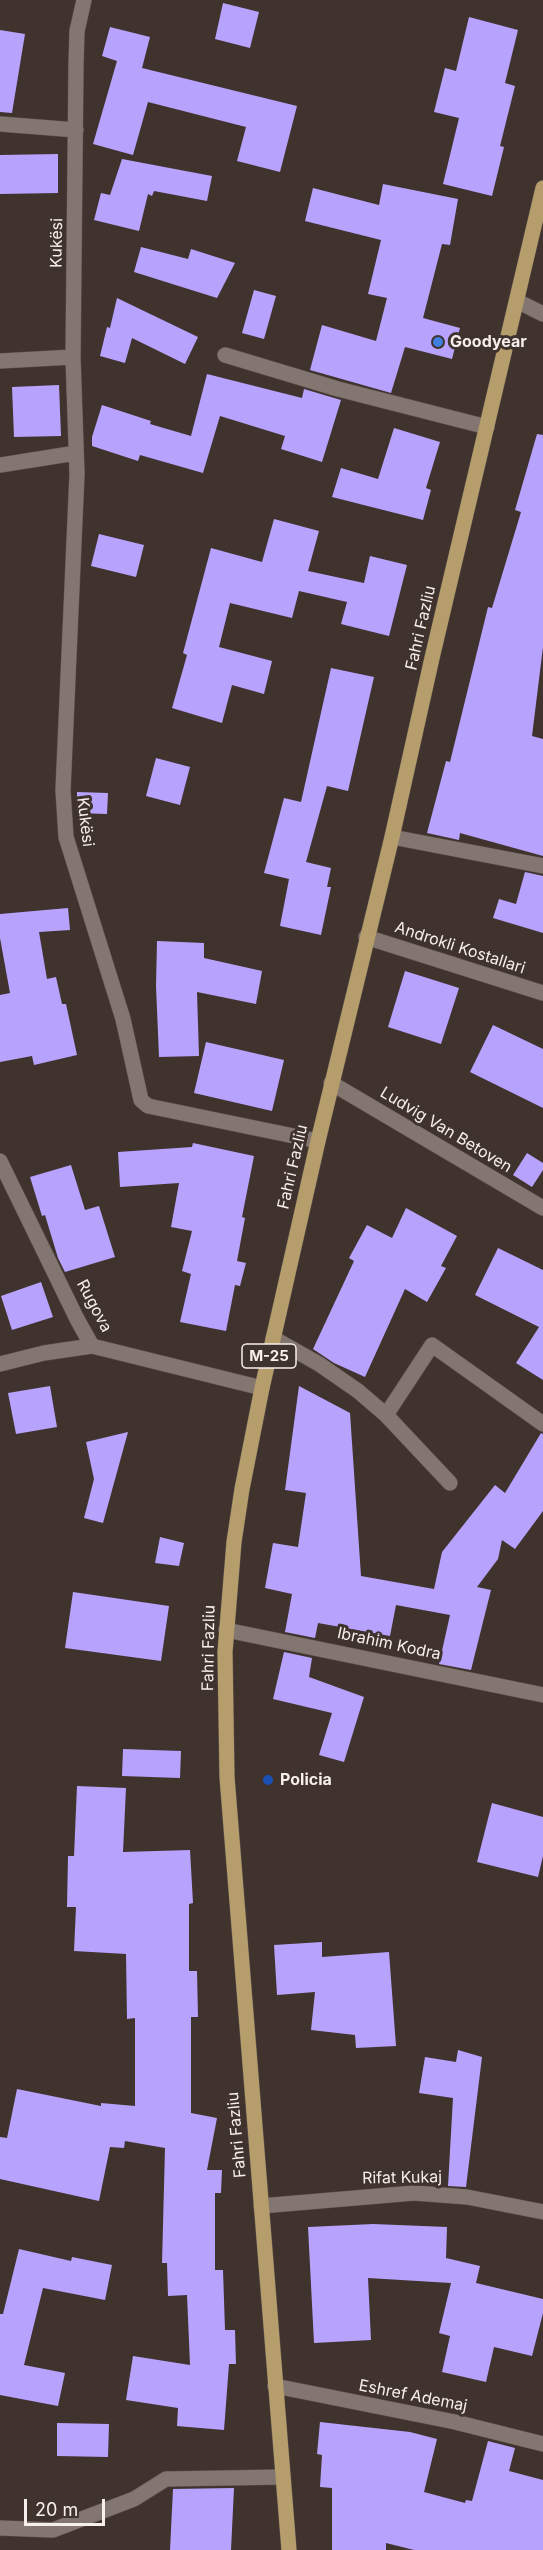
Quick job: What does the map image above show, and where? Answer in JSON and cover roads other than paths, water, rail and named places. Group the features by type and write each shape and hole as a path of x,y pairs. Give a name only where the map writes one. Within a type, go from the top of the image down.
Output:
{"main road":[{"name":"Fahri Fazliu","path":"289,2550 227,1777 226,1630 234,1542 262,1388 331,1083 392,837 543,188"}],"street":[{"name":"Kukësi","path":"84,0 77,31 73,357 76,453 63,790 66,837 123,1019 141,1100 148,1107 318,1141"},
{"path":"0,124 76,130"},
{"path":"517,301 543,314"},
{"path":"225,355 338,389 487,427"},
{"path":"0,361 73,357"},
{"path":"0,465 76,453"},
{"path":"392,837 543,866"},
{"name":"Androkli Kostallari","path":"366,937 543,993"},
{"name":"Ludvig Van Betoven","path":"331,1083 543,1208"},
{"name":"Rugova","path":"0,1161 92,1346 262,1388"},
{"path":"273,1338 327,1369 358,1391 386,1415 450,1483"},
{"path":"386,1415 432,1345 543,1424"},
{"path":"0,1364 44,1353 92,1346"},
{"name":"Ibrahim Kodra","path":"226,1630 543,1695"},
{"name":"Rifat Kukaj","path":"261,2206 414,2193 467,2197 543,2212"},
{"name":"Eshref Ademaj","path":"275,2386 455,2422 543,2444"},
{"path":"0,2528 53,2530 134,2499 166,2479 283,2477"}],"place":[{"name":"Goodyear","path":"438,342"},
{"name":"Policia","path":"268,1780"}]}
